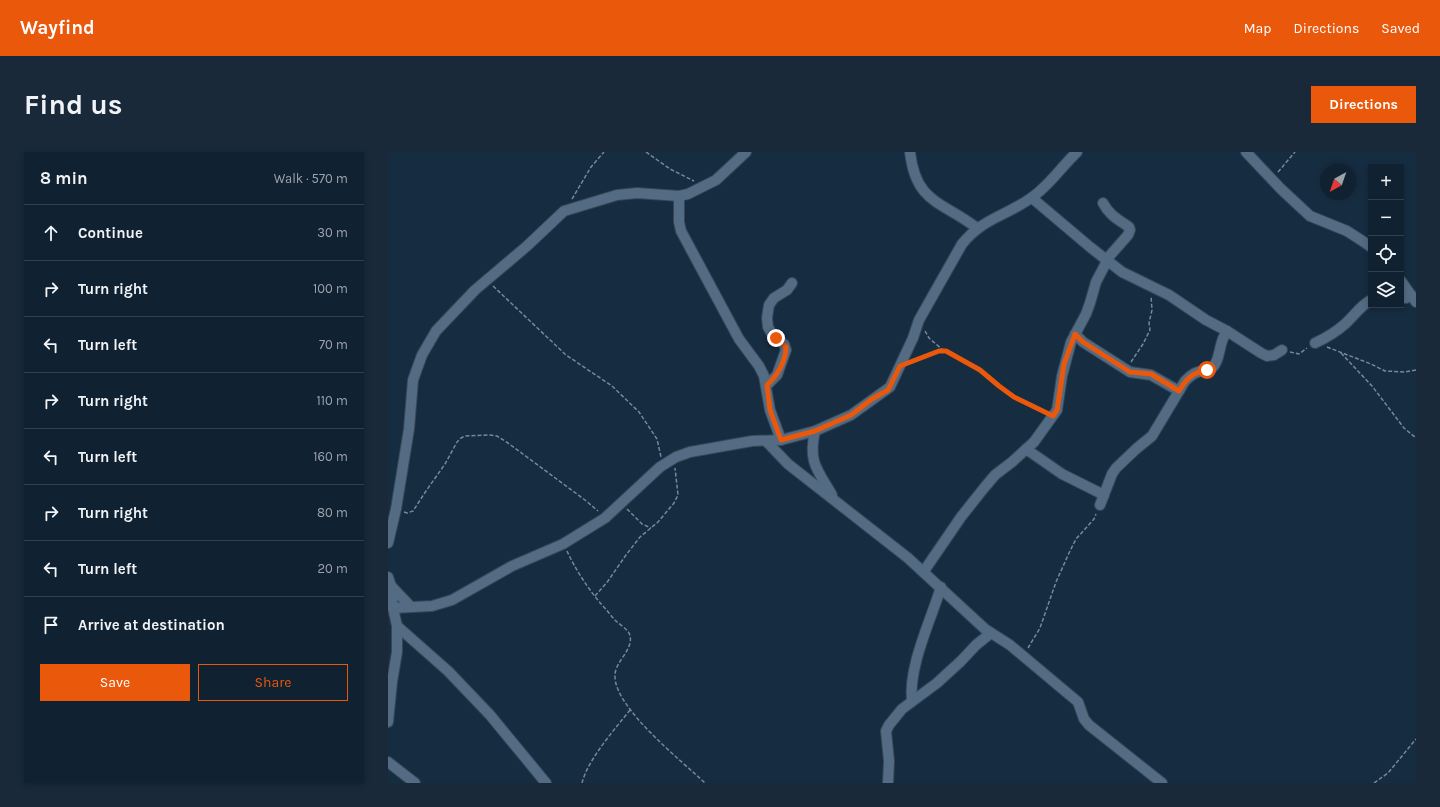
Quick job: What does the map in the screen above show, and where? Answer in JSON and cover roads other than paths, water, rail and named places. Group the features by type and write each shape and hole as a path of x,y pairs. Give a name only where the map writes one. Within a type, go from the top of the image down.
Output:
{"street":[{"path":"388,541 396,509 409,429 414,380 422,354 436,331 475,290 487,281 564,211 617,195 637,193 679,196 688,194 716,180 746,152"},
{"path":"910,152 917,181 926,195 977,228"},
{"path":"393,608 432,606 452,600 512,566 563,544 605,518 660,467 676,457 690,452 752,441 781,440 815,431 851,415 872,399 888,390 900,366 919,320 962,244 970,233 988,221 1032,198 1051,181 1077,152"},
{"path":"1246,152 1310,216 1347,232 1368,245"},
{"path":"679,196 679,222 681,231 744,348 759,366 764,376 767,385 770,410 781,440"},
{"path":"1032,198 1106,261 1122,272 1170,295 1206,320 1227,331 1260,353 1267,356 1274,355 1282,350"},
{"path":"924,571 984,488 995,475 1034,442 1057,410 1064,364 1075,334 1086,314 1096,282 1106,261 1128,235 1130,230 1129,227 1113,216 1103,203"},
{"path":"767,385 777,374 786,350 784,344 772,334 768,327 767,318 769,305 774,298 787,290 792,283"},
{"path":"1404,287 1409,298"},
{"path":"1315,344 1344,325 1359,309 1368,302"},
{"path":"1100,505 1112,474 1116,468 1152,436 1186,381 1193,374 1212,369 1215,365 1218,360 1220,345 1227,331"},
{"path":"1075,334 1083,342 1101,352 1125,370 1136,374 1151,374 1179,391"},
{"path":"815,431 812,451 815,467 836,500"},
{"path":"766,441 788,464 836,500 924,571 965,611 991,633 1010,645 1078,702 1084,719 1089,725 1162,783"},
{"path":"1026,449 1062,474 1104,495"},
{"path":"390,582 411,607"},
{"path":"388,722 397,652 397,626 390,582"},
{"path":"912,701 911,693 916,664 941,587"},
{"path":"397,626 448,671 485,710 546,783"},
{"path":"888,783 889,761 886,731 889,725 902,709 937,683 976,645 991,633"},
{"path":"388,762 415,783"}]}
